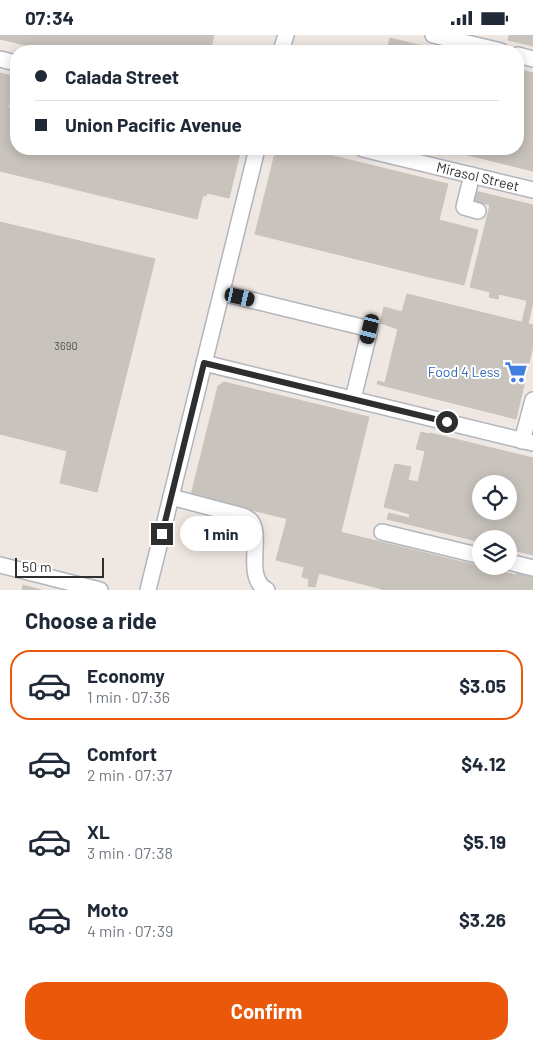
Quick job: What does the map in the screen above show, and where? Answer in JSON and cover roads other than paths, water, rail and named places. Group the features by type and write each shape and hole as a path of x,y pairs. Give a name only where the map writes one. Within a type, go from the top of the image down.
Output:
{"street":[{"path":"433,35 475,45"},
{"path":"148,590 256,155"},
{"name":"Mirasol Street","path":"388,155 533,190"},
{"path":"472,175 464,207 478,211"},
{"path":"222,293 370,329 353,399"},
{"path":"204,363 528,442 533,400"},
{"path":"171,497 243,516 251,521 254,529 255,573 261,586 267,590"},
{"path":"382,532 472,554"},
{"path":"517,564 533,568"},
{"path":"0,565 100,590"}],"place":[{"name":"Food 4 Less","path":"516,372"}]}
